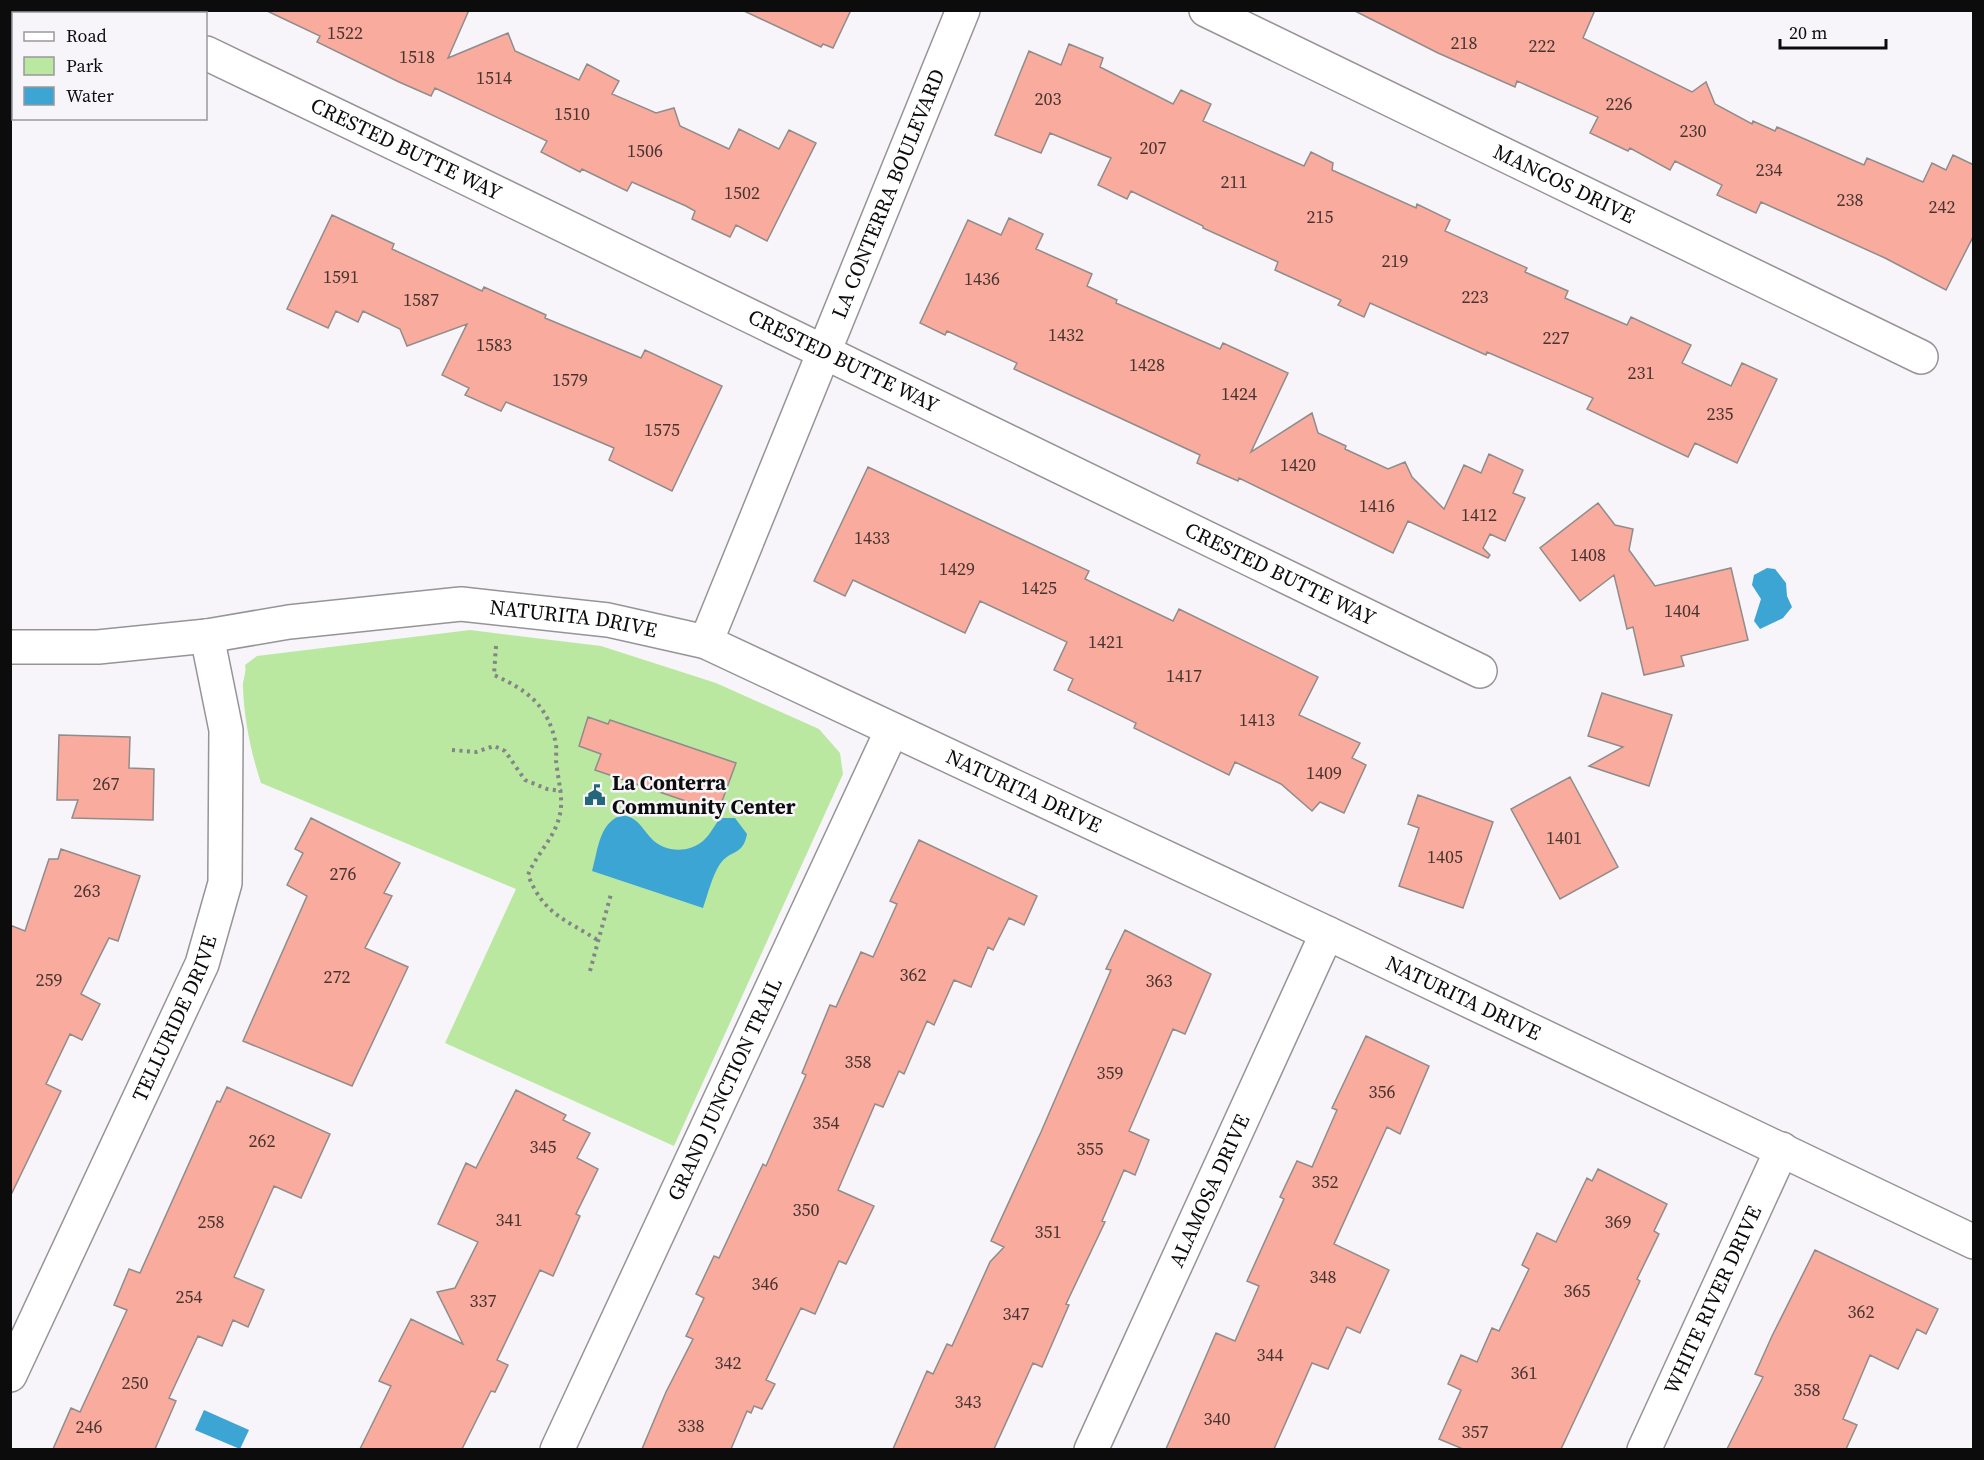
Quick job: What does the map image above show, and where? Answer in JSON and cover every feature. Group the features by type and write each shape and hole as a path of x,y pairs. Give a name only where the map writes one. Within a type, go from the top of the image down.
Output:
{"street":[{"name":"LA CONTERRA BOULEVARD","path":"706,642 963,10"},
{"name":"MANCOS DRIVE","path":"1206,10 1921,357"},
{"name":"CRESTED BUTTE WAY","path":"207,53 485,186 825,354 1480,670"},
{"name":"NATURITA DRIVE","path":"10,647 98,647 207,636 289,622 461,604 608,620 706,642 1327,933 1974,1242"},
{"name":"TELLURIDE DRIVE","path":"10,1375 202,964 225,883 226,730 207,636"},
{"name":"GRAND JUNCTION TRAIL","path":"557,1449 892,730"},
{"name":"ALAMOSA DRIVE","path":"1091,1449 1327,933"},
{"name":"WHITE RIVER DRIVE","path":"1644,1449 1782,1149"}],"path":[{"path":"496,646 494,675 515,685 540,703 548,719 556,746 556,765 562,791 559,819 535,858 528,875 537,897 555,915 598,941"},
{"path":"452,750 476,752 494,746 505,751 525,780 546,789 562,791"},
{"path":"590,971 611,894"}],"green space":[{"path":"470,630 601,646 716,683 819,729 840,753 843,774 674,1146 445,1043 516,889 261,783 249,736 243,685 245,665 257,656"}],"water":[{"path":"1767,568 1775,569 1786,583 1787,596 1792,607 1783,618 1760,629 1754,621 1761,599 1752,585 1754,575"},
{"path":"623,815 636,821 656,843 669,849 690,848 697,845 710,833 720,818 735,818 747,834 743,846 720,864 703,908 592,871 604,830 615,818"},
{"path":"204,1410 249,1430 240,1449 195,1430"}],"building":[{"path":"265,10 469,10 448,58 508,33 515,51 579,80 587,64 619,81 612,94 656,113 674,108 680,126 729,149 739,129 779,149 789,130 816,143 767,241 736,225 730,237 692,219 695,211 686,206 632,182 627,191 582,169 580,172 541,152 547,141 435,88 431,96 399,82 317,42 320,36"},
{"path":"742,10 851,10 833,48 823,44 821,47"},
{"path":"1353,10 1595,10 1583,38 1692,92 1706,82 1715,104 1752,124 1753,121 1775,131 1777,127 1864,165 1867,158 1923,182 1932,163 1946,170 1953,155 1974,165 1974,235 1946,290 1885,258 1761,202 1756,213 1717,195 1722,185 1675,161 1670,170 1630,148 1628,151 1590,133 1598,117 1517,81 1515,87 1438,53"},
{"path":"1069,44 1103,58 1100,67 1173,104 1181,90 1211,104 1203,121 1304,166 1311,152 1333,163 1332,170 1416,208 1417,204 1450,220 1445,231 1527,268 1525,272 1568,291 1565,298 1627,325 1631,317 1691,345 1682,363 1731,386 1742,363 1777,379 1737,463 1695,443 1688,457 1587,409 1593,398 1487,352 1486,355 1370,303 1364,317 1338,305 1341,300 1275,270 1278,262 1203,228 1131,191 1127,199 1098,185 1111,158 1050,133 1041,153 995,135 1029,51 1061,65"},
{"path":"332,215 394,244 392,249 482,291 484,287 546,315 545,318 641,358 645,350 722,386 672,491 609,460 614,448 506,402 501,411 465,395 469,388 442,375 467,324 407,346 400,329 363,311 358,322 336,311 328,328 287,309"},
{"path":"1009,218 1043,234 1036,249 1092,274 1087,286 1117,300 1116,303 1220,349 1223,343 1288,373 1251,452 1312,413 1318,433 1346,446 1345,449 1388,469 1405,462 1412,477 1444,509 1464,465 1481,473 1489,454 1523,470 1513,493 1525,498 1505,541 1490,534 1483,548 1490,555 1488,558 1408,521 1393,553 1239,478 1238,481 1197,463 1200,455 1014,369 1017,363 947,331 945,335 920,323 968,220 1001,235"},
{"path":"868,467 1089,571 1085,579 1173,621 1179,609 1318,677 1299,715 1360,743 1352,758 1366,765 1344,813 1320,802 1312,811 1281,784 1235,762 1229,775 1134,728 1136,723 1068,690 1073,679 1054,670 1067,642 980,601 965,633 853,580 845,596 814,581"},
{"path":"1598,503 1615,525 1633,529 1629,550 1655,586 1731,568 1748,640 1681,656 1684,666 1644,675 1633,627 1627,629 1614,575 1580,601 1540,548"},
{"path":"1602,693 1672,715 1649,786 1589,766 1623,747 1588,736"},
{"path":"588,717 608,724 610,720 736,763 718,812 595,770 601,754 579,746"},
{"path":"59,735 130,737 129,768 154,769 153,820 72,818 78,800 57,800"},
{"path":"1570,777 1618,867 1560,899 1511,809"},
{"path":"1418,795 1493,822 1463,908 1399,886 1419,828 1408,824"},
{"path":"311,818 400,863 384,893 392,896 365,948 408,967 352,1086 243,1041 307,896 287,885 303,853 295,849"},
{"path":"919,840 1037,896 1024,925 1009,918 993,950 988,947 971,987 954,980 934,1025 927,1021 904,1074 899,1071 883,1107 875,1104 838,1190 874,1206 846,1264 839,1261 815,1314 801,1308 766,1380 775,1384 762,1409 754,1406 751,1413 747,1411 731,1449 642,1449 666,1392 693,1339 686,1336 704,1298 696,1294 714,1256 719,1258 763,1164 766,1166 806,1075 802,1073 830,1005 836,1007 861,952 873,957 897,904 890,901"},
{"path":"61,849 140,876 118,941 109,938 81,994 100,1004 82,1040 70,1034 46,1084 61,1091 10,1197 10,925 25,931 49,859 58,859"},
{"path":"1125,930 1211,974 1185,1034 1173,1029 1129,1131 1149,1140 1135,1175 1124,1170 1102,1221 1105,1222 1066,1304 1069,1305 1042,1367 1033,1363 994,1449 893,1449 927,1371 933,1374 947,1344 952,1346 990,1262 1004,1247 991,1241 1111,970 1106,969"},
{"path":"1366,1036 1429,1066 1400,1134 1387,1127 1334,1244 1389,1270 1360,1333 1347,1327 1328,1369 1312,1363 1274,1449 1166,1449 1216,1333 1235,1341 1259,1286 1247,1281 1284,1199 1280,1197 1297,1161 1312,1167 1337,1110 1332,1108"},
{"path":"227,1087 330,1134 301,1198 274,1186 234,1277 264,1290 248,1327 233,1320 222,1346 198,1336 169,1398 176,1401 155,1449 53,1449 71,1408 80,1412 127,1310 114,1305 129,1269 140,1273 217,1101 220,1102"},
{"path":"516,1090 566,1115 563,1120 590,1133 577,1158 598,1169 576,1214 580,1216 553,1276 540,1270 497,1360 508,1365 495,1392 491,1391 462,1449 360,1449 391,1386 379,1381 411,1319 463,1344 437,1292 455,1288 478,1242 438,1224 466,1163 476,1168"},
{"path":"1598,1169 1667,1204 1654,1231 1659,1234 1637,1279 1640,1281 1561,1449 1463,1449 1439,1439 1461,1390 1448,1384 1461,1355 1477,1362 1492,1328 1499,1331 1529,1269 1522,1265 1537,1233 1556,1242 1587,1178 1592,1181"},
{"path":"1815,1250 1938,1309 1926,1334 1917,1329 1898,1369 1870,1355 1843,1419 1857,1425 1846,1449 1727,1449 1763,1377 1755,1374"}],"place":[{"name":"La Conterra Community Center","path":"595,795"}]}
